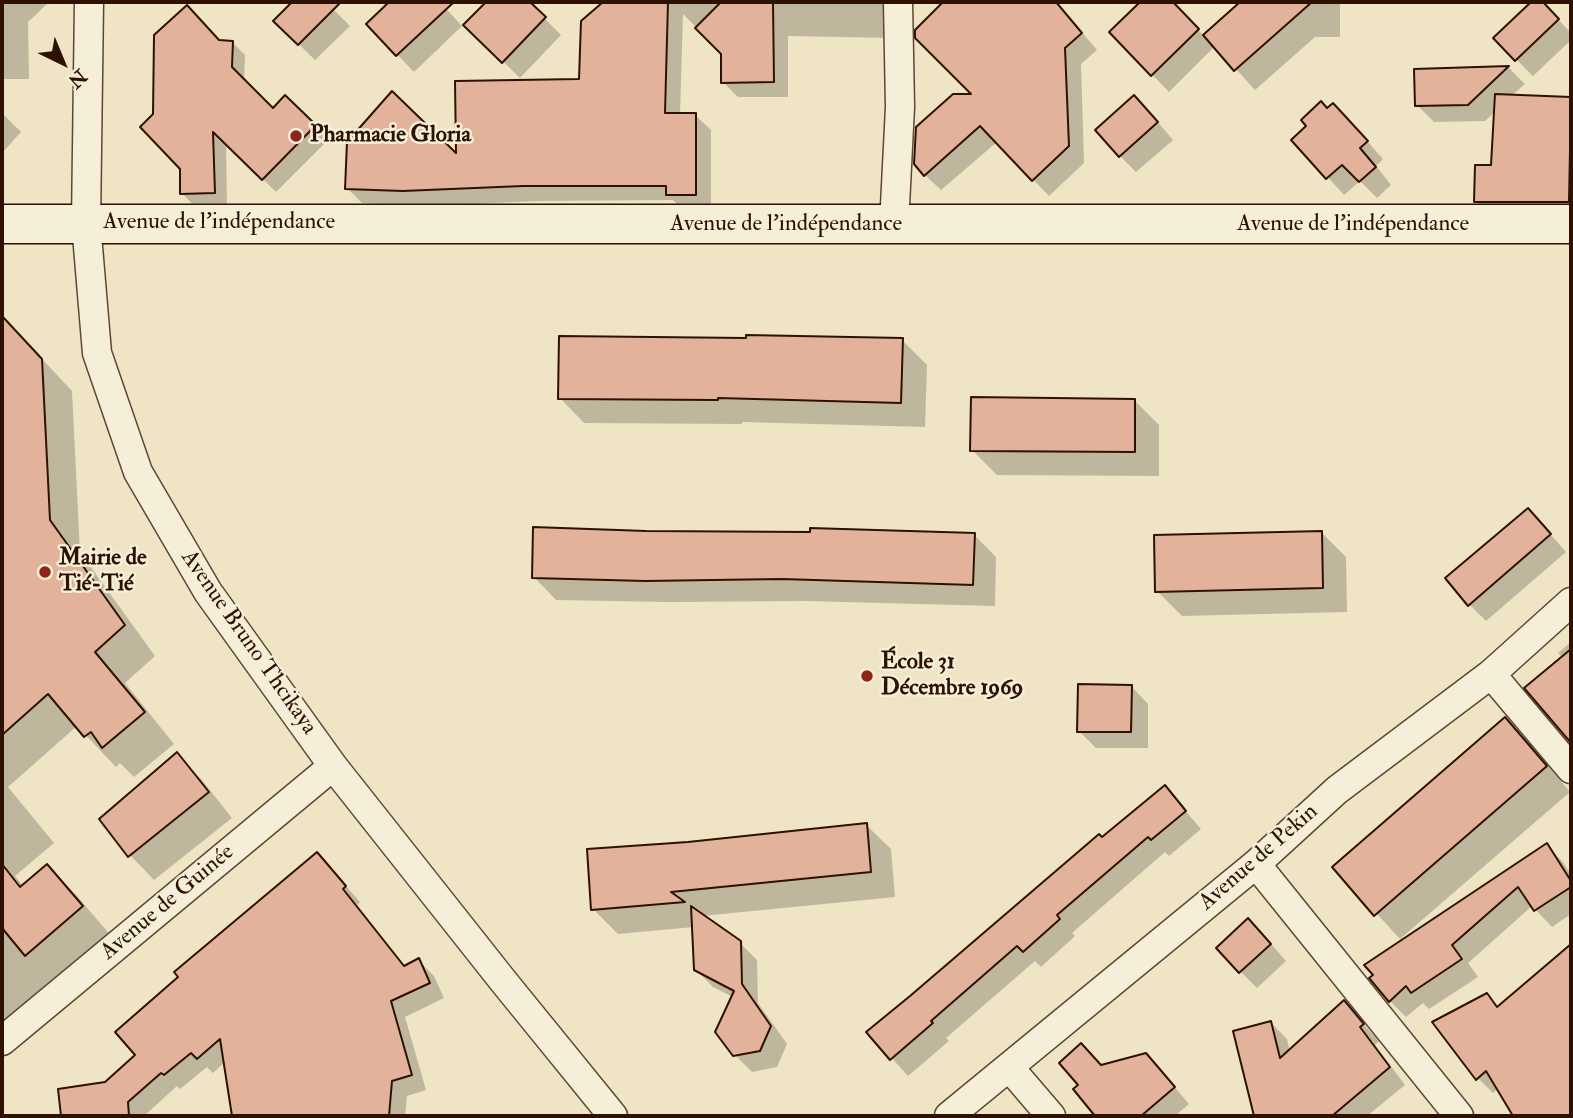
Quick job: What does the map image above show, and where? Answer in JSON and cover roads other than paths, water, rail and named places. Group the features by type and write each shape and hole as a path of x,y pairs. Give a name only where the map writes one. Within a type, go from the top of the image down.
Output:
{"street":[{"name":"Avenue Bruno Thcikaya","path":"89,2 86,223 97,353 138,472 208,592 334,766 613,1116"},
{"path":"894,225 900,107 898,2"},
{"name":"Avenue de l'indépendance","path":"2,224 1571,224"},
{"name":"Avenue de Pekin","path":"949,1116 1256,864 1337,790 1491,674 1571,602"},
{"path":"1491,674 1571,769"},
{"name":"Avenue de Guinée","path":"2,1041 334,766"},
{"path":"1256,864 1459,1116"},
{"path":"1009,1067 1051,1116"}],"place":[{"name":"Pharmacie Gloria","path":"296,136"},
{"name":"Mairie de Tié-Tié","path":"45,572"},
{"name":"École 31 Décembre 1969","path":"867,676"}]}
